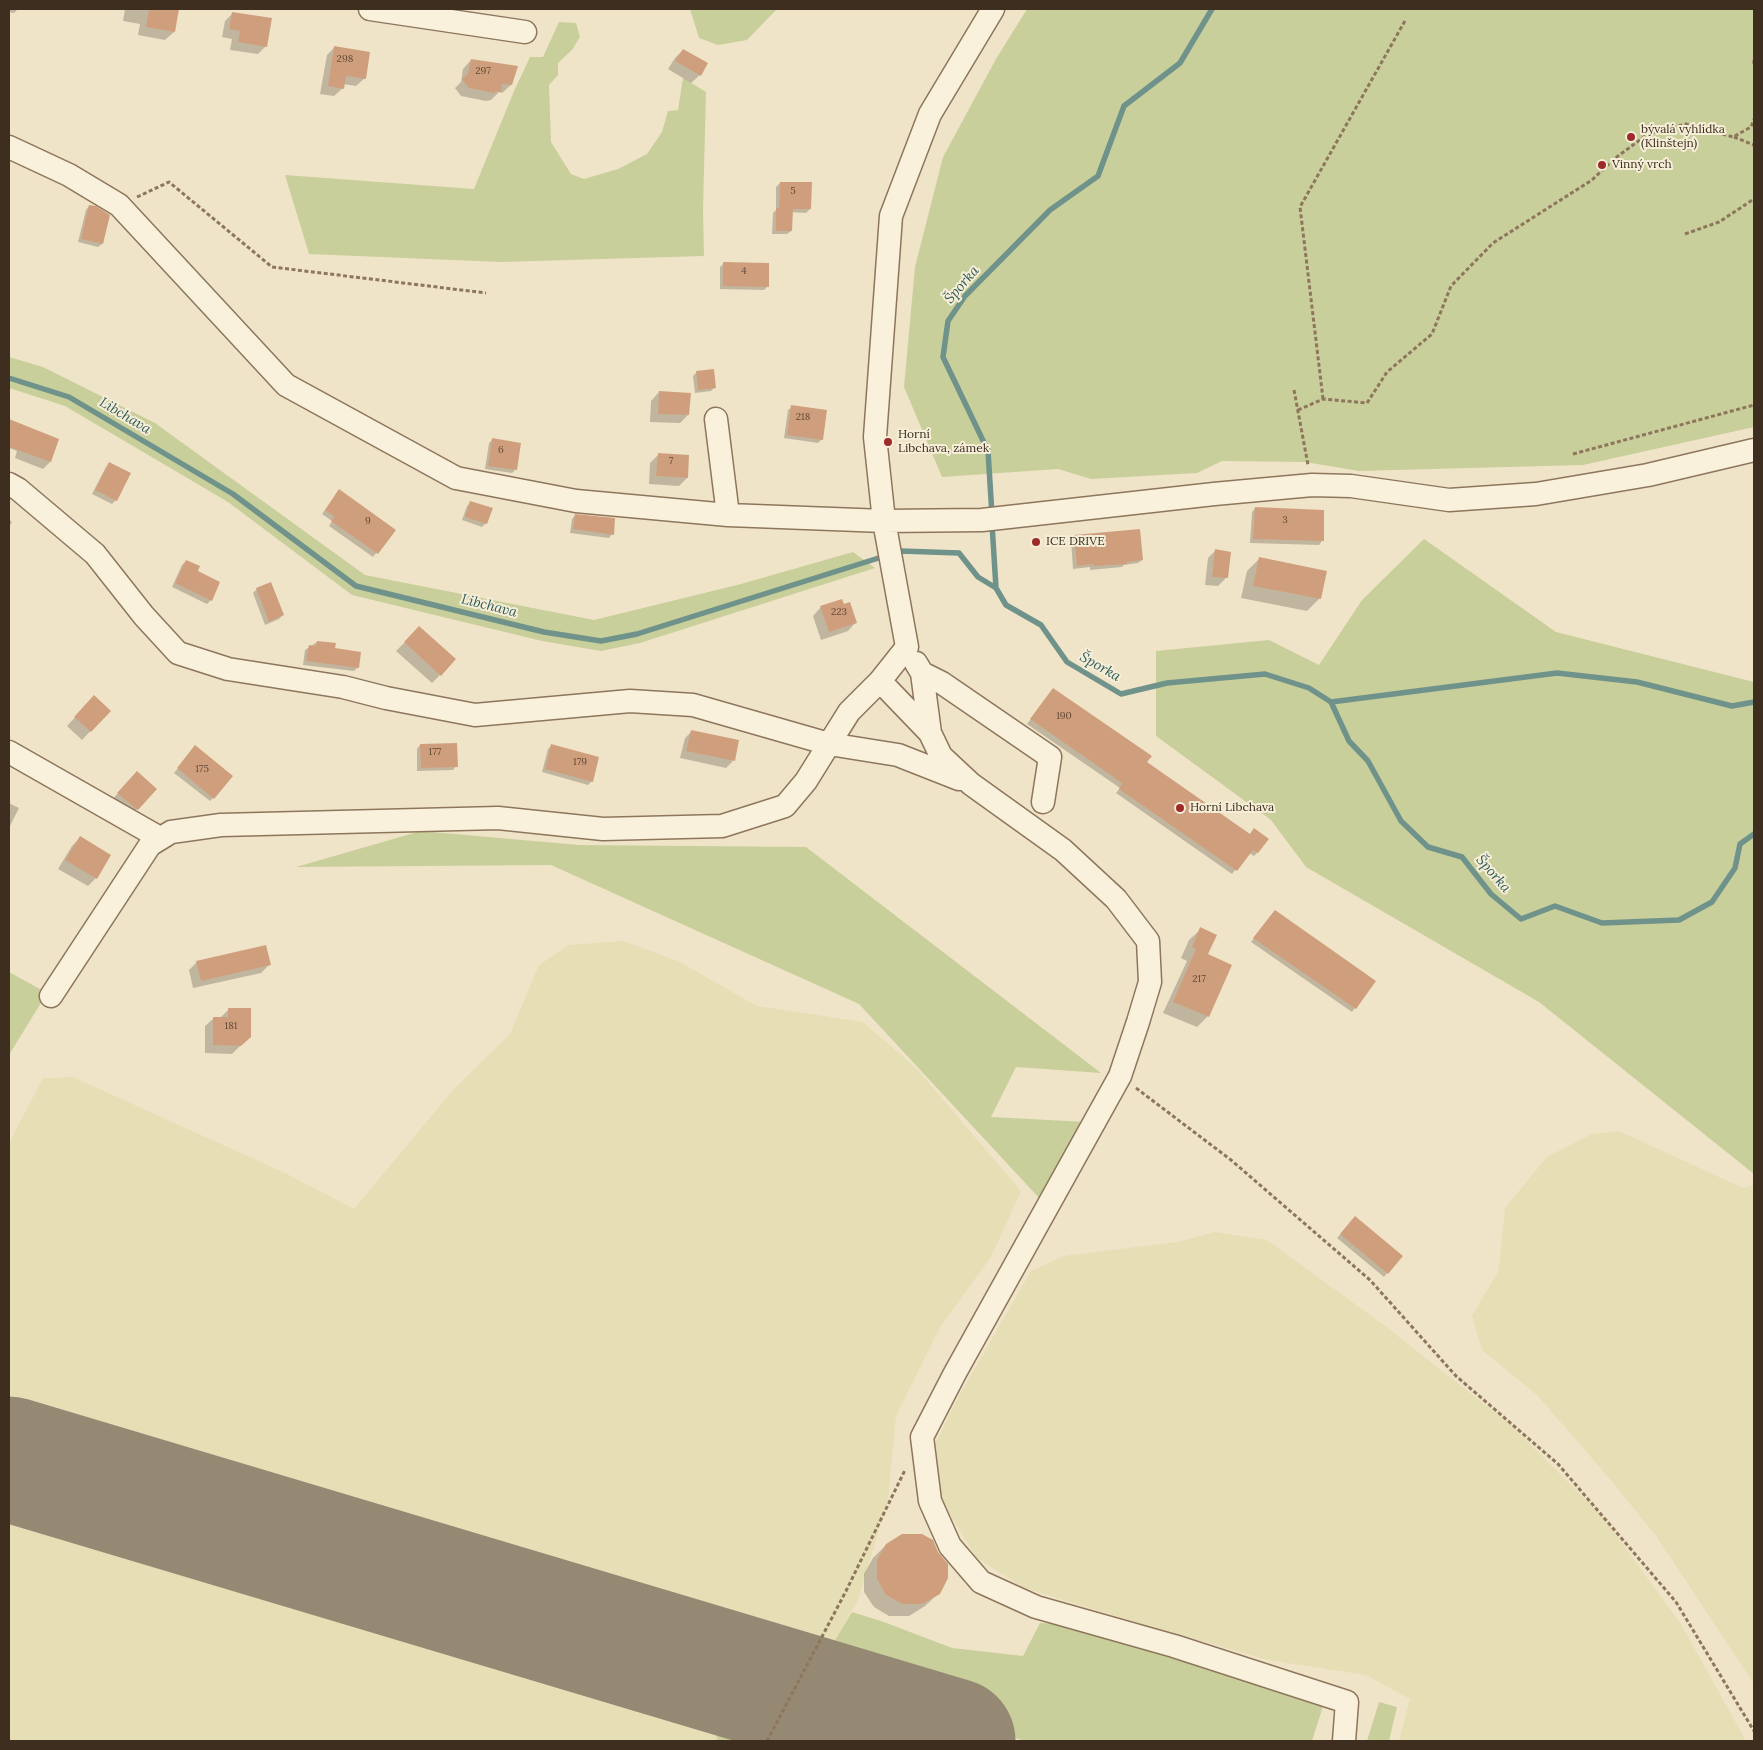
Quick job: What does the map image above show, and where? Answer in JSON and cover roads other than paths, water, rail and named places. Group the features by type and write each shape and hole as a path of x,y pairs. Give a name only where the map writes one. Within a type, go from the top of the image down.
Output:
{"street":[{"path":"370,9 525,32"},
{"path":"930,732 922,673 907,647 884,521 875,437 891,216 930,114 993,9"},
{"path":"9,147 69,174 119,205 286,385 456,478 576,501 728,515 884,521 992,520 1214,494 1312,485 1350,486 1449,500 1536,494 1648,475 1754,450"},
{"path":"716,419 728,515"},
{"path":"9,484 18,489 95,554 144,616 178,653 228,669 343,687 386,698 475,715 630,701 693,705 829,744 898,755 972,784"},
{"path":"51,996 150,845 171,832 221,825 498,818 603,829 722,826 785,806 806,781 849,712 880,681 907,647"},
{"path":"922,673 942,683 1050,757 1043,802"},
{"path":"880,681 930,732 942,756 972,784 1063,850 1116,899 1148,941 1150,982 1120,1076 955,1373 922,1437 930,1500 950,1546 981,1582 1036,1607 1174,1646 1347,1702 1344,1741"},
{"path":"9,752 160,838"}],"waterway":[{"name":"Šporka","path":"992,515 988,451 943,357 948,321 965,296 1050,210 1098,176 1124,106 1180,63 1212,9"},
{"name":"Libchava","path":"9,378 69,397 233,494 356,586 544,632 601,641 637,634 885,556"},
{"name":"Šporka","path":"992,524 996,588 1006,605 1041,625 1067,662 1121,694 1167,683 1265,674 1309,688 1331,702 1349,741 1368,761 1401,821 1428,847 1462,857 1491,894 1521,919 1555,906 1602,923 1679,920 1712,902 1735,868 1740,844 1754,834"},
{"name":"Libchava","path":"894,553 901,551 959,553 978,577 996,588"},
{"path":"1331,702 1557,673 1637,682 1732,706 1754,702"}],"place":[{"name":"bývalá vyhlídka (Klinštejn)","path":"1631,137"},
{"name":"Vinný vrch","path":"1602,165"},
{"name":"Horní Libchava, zámek","path":"888,442"},
{"name":"ICE DRIVE","path":"1036,542"},
{"name":"Horní Libchava","path":"1180,808"}]}
